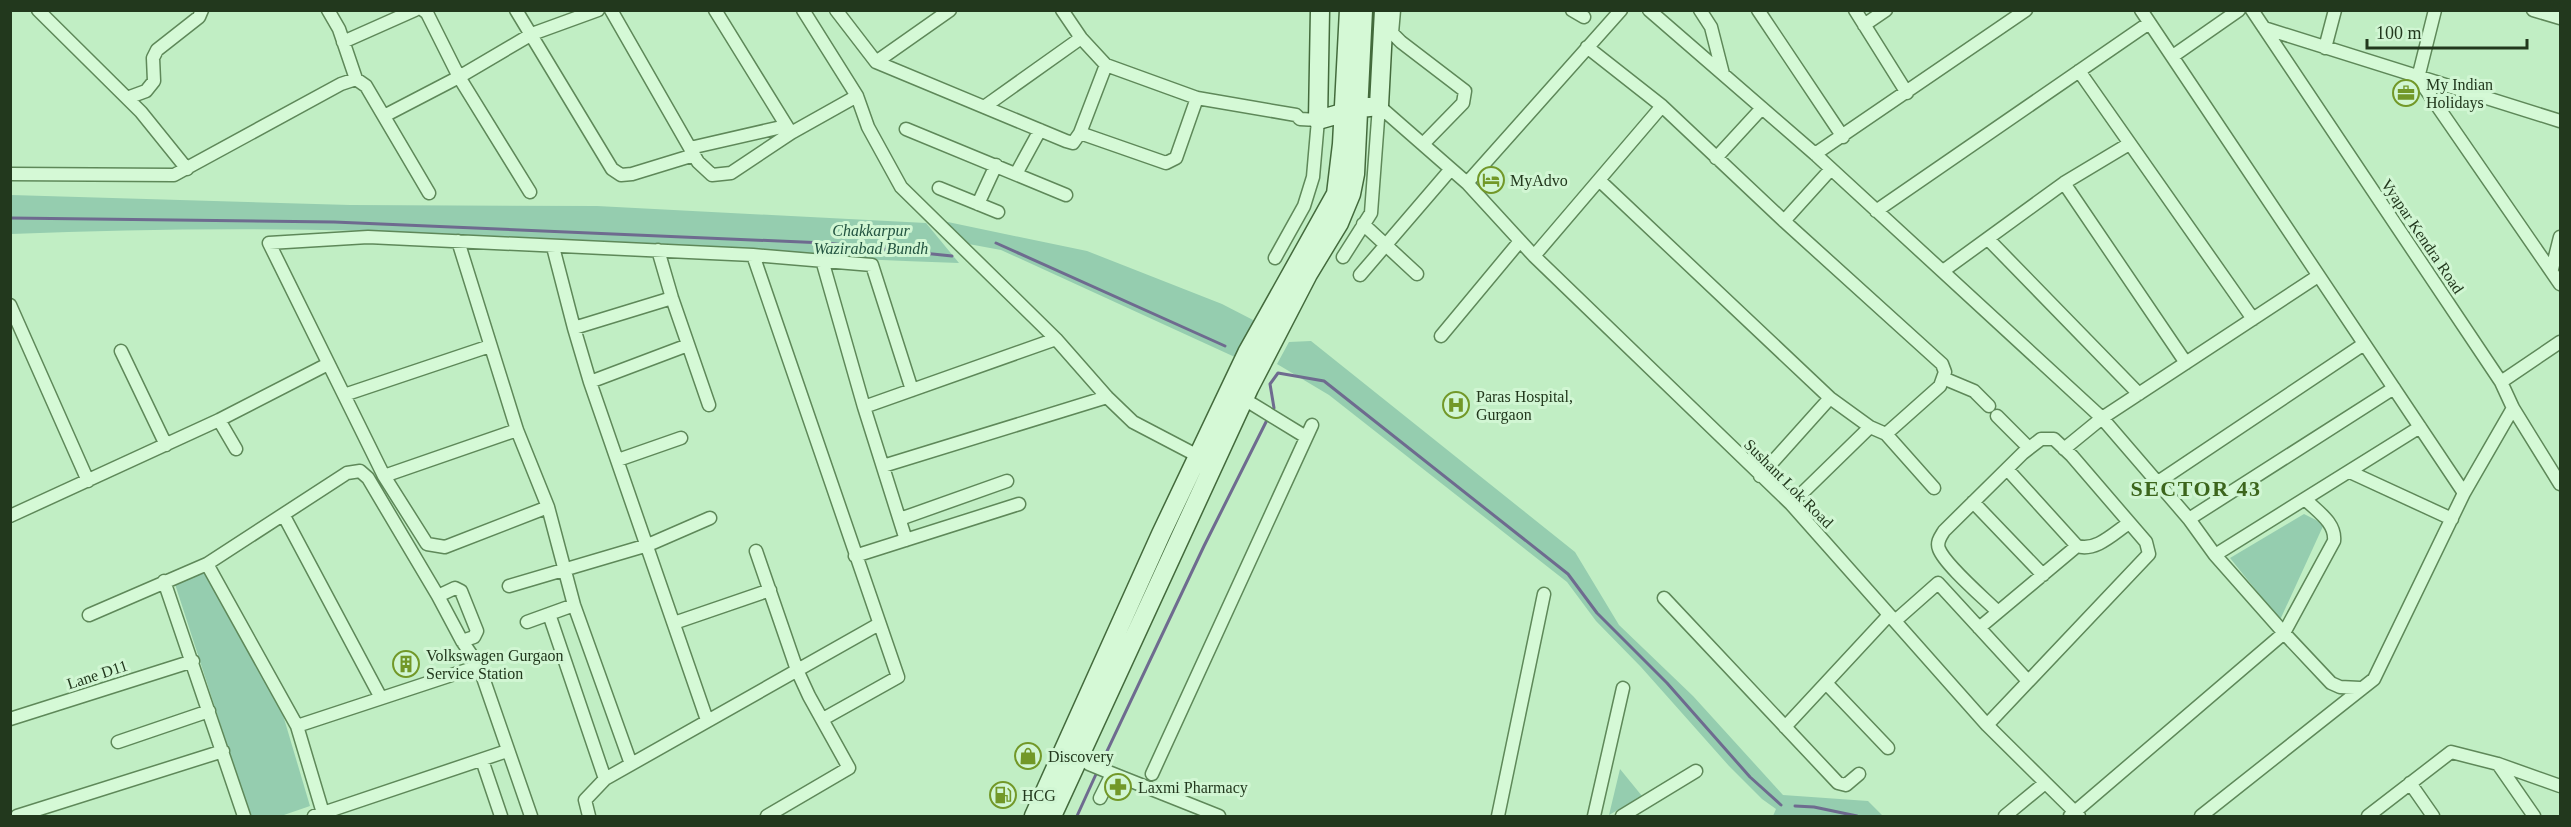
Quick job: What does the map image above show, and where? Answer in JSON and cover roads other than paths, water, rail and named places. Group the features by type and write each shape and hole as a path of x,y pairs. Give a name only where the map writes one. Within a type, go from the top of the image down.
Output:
{"main road":[{"path":"1320,10 1318,117 1379,106 1384,10"},
{"path":"1053,816 1085,761 1244,399 1308,274 1339,223 1351,194 1355,174 1349,10"},
{"path":"1034,816 1161,534 1247,353 1336,194 1352,111 1363,10"}],"street":[{"path":"38,10 127,98 187,169"},
{"path":"127,98 146,91 154,81 153,58 157,50 199,17 202,10"},
{"path":"328,10 344,42 356,79 366,86 429,194"},
{"path":"344,42 415,10"},
{"path":"423,10 427,13 459,77 530,192"},
{"path":"516,10 612,169 621,176 692,152 788,130"},
{"path":"384,116 459,77 531,34 598,10"},
{"path":"611,10 698,162 712,175 731,173 788,130 857,96"},
{"path":"715,10 788,130"},
{"path":"803,10 857,96 868,127 901,187 1056,339 1107,397 1133,422 1198,456"},
{"path":"836,10 876,62 1073,143 1080,133 1106,65"},
{"path":"876,62 935,15 951,10"},
{"path":"1062,10 1081,38 1106,65 1197,98 1296,115 1301,111 1318,117 1313,177 1304,206 1275,258"},
{"path":"1394,10 1392,33 1465,91 1463,103 1423,144"},
{"path":"1572,10 1584,17"},
{"path":"1467,183 1621,10"},
{"path":"1649,10 1815,154 2102,418 2189,519 2215,555 2284,633 2331,682 2340,687 2360,688"},
{"path":"1700,10 1711,27 1723,74"},
{"path":"1758,10 1843,137"},
{"path":"1855,10 1907,93"},
{"path":"1864,25 1886,10"},
{"path":"1815,154 2026,10"},
{"path":"2141,10 2464,493"},
{"path":"2173,56 2239,10"},
{"name":"Vyapar Kendra Road","path":"2252,10 2501,382 2513,408 2560,484"},
{"path":"2325,48 2335,10"},
{"path":"2435,10 2418,78 2552,269 2560,284"},
{"path":"2533,10 2560,18"},
{"path":"1876,212 2149,23"},
{"path":"2264,28 2560,121"},
{"path":"984,107 1081,38"},
{"path":"1587,47 1662,106 1784,221 1942,364 1945,372 1940,386 1886,434"},
{"path":"2079,71 2253,319"},
{"path":"10,174 174,175 341,84 356,79"},
{"path":"1080,133 1166,163 1176,158 1197,98"},
{"path":"1343,257 1371,213 1379,106"},
{"name":"Sushant Lok Road","path":"1379,106 1467,183 1534,256 1791,504 1987,725 2075,815"},
{"path":"1534,256 1662,106"},
{"path":"1716,158 1762,108"},
{"path":"906,129 1066,195"},
{"path":"1016,174 1040,130"},
{"path":"1943,271 2064,183 2129,144"},
{"path":"978,204 996,165"},
{"path":"1360,275 1451,169"},
{"path":"1784,221 1831,169"},
{"path":"1599,180 1830,398 1870,427 1886,434 1934,488"},
{"path":"2064,183 2186,363"},
{"path":"939,188 998,212"},
{"path":"1363,224 1417,274"},
{"path":"549,507 445,547 437,548 427,544 384,476 269,243 368,237 753,255 872,265 912,390"},
{"path":"2552,269 2560,237"},
{"path":"1988,239 2139,394"},
{"path":"458,241 518,430 549,507 574,604 631,764"},
{"path":"1442,336 1520,241"},
{"path":"553,247 590,382 707,720"},
{"path":"658,250 672,298 710,405"},
{"path":"753,255 898,677 823,719"},
{"path":"822,260 864,407 906,540"},
{"path":"2064,449 2102,418 2318,276"},
{"path":"574,328 672,298"},
{"path":"10,305 88,481"},
{"path":"864,407 1056,339"},
{"path":"2501,382 2560,342"},
{"path":"2158,482 2364,344"},
{"path":"590,382 688,345"},
{"path":"344,395 490,346"},
{"path":"121,351 166,445"},
{"path":"11,515 219,420 328,364"},
{"path":"1943,378 1974,391 2030,448"},
{"path":"2189,519 2394,388"},
{"path":"883,466 1107,397"},
{"path":"1760,476 1830,398"},
{"path":"1244,399 1306,437"},
{"path":"2201,816 2374,678 2464,493 2513,408"},
{"path":"219,420 236,449"},
{"path":"1152,774 1312,424"},
{"path":"1791,504 1870,427"},
{"path":"2215,555 2420,427"},
{"path":"384,476 518,430"},
{"path":"1987,725 2146,558 2149,548 2054,439 2047,437 2030,448 1944,531 1939,540 1938,548 1998,612"},
{"path":"618,460 681,438"},
{"path":"2007,469 2077,546 2085,549 2095,546 2129,523"},
{"path":"89,615 207,564 347,473 360,471 368,478 438,596 462,642 479,666 531,816"},
{"path":"2350,472 2452,519"},
{"path":"900,519 1007,481"},
{"path":"2075,815 2284,633 2334,541 2335,532 2331,525 2306,500"},
{"path":"1973,502 2043,575"},
{"path":"855,556 1019,504"},
{"path":"284,516 381,698"},
{"path":"509,586 648,545 711,518"},
{"path":"1979,628 2077,546"},
{"path":"756,551 808,696 849,768 767,816"},
{"path":"207,564 297,726 318,815 507,751"},
{"path":"164,581 244,816"},
{"path":"1785,727 1892,618 1938,583 2028,681"},
{"path":"438,596 455,588 461,591 477,631 474,637 462,642"},
{"path":"674,623 770,590"},
{"path":"1498,816 1544,594"},
{"path":"1664,598 1838,783 1846,785 1859,774"},
{"path":"527,622 574,604"},
{"path":"549,614 605,779"},
{"path":"589,816 585,800 605,779 879,624"},
{"name":"Lane D11","path":"10,719 193,661"},
{"path":"297,726 479,666"},
{"path":"1826,683 1888,748"},
{"path":"1594,816 1623,688"},
{"path":"118,742 209,711"},
{"path":"17,816 223,751"},
{"path":"2368,816 2451,752 2498,764 2560,786"},
{"path":"482,760 501,816"},
{"path":"1085,761 1109,773 1219,816"},
{"path":"2498,764 2534,816"},
{"path":"1622,816 1696,771"},
{"path":"1100,798 1109,773"},
{"path":"2005,816 2045,783"},
{"path":"2410,783 2433,816"}],"waterway":[{"path":"10,218 334,222 825,243 952,256"},
{"path":"996,243 1225,346"},
{"path":"1271,412 1274,408 1270,384 1278,373 1324,381 1568,574 1597,613 1667,683 1750,777 1781,805"},
{"path":"1100,766 1204,546 1268,418"},
{"path":"1077,816 1097,772"},
{"path":"1795,806 1814,807 1857,816"}],"place":[{"name":"My Indian Holidays","path":"2406,93"},
{"name":"MyAdvo","path":"1491,180"},
{"name":"Paras Hospital, Gurgaon","path":"1456,405"},
{"name":"Volkswagen Gurgaon Service Station","path":"406,664"},
{"name":"Discovery","path":"1028,756"},
{"name":"Laxmi Pharmacy","path":"1118,787"},
{"name":"HCG","path":"1003,795"}],"district":[{"name":"SECTOR 43","path":"2196,488"}],"park label":[{"name":"Chakkarpur Wazirabad Bundh","path":"871,239"}]}
